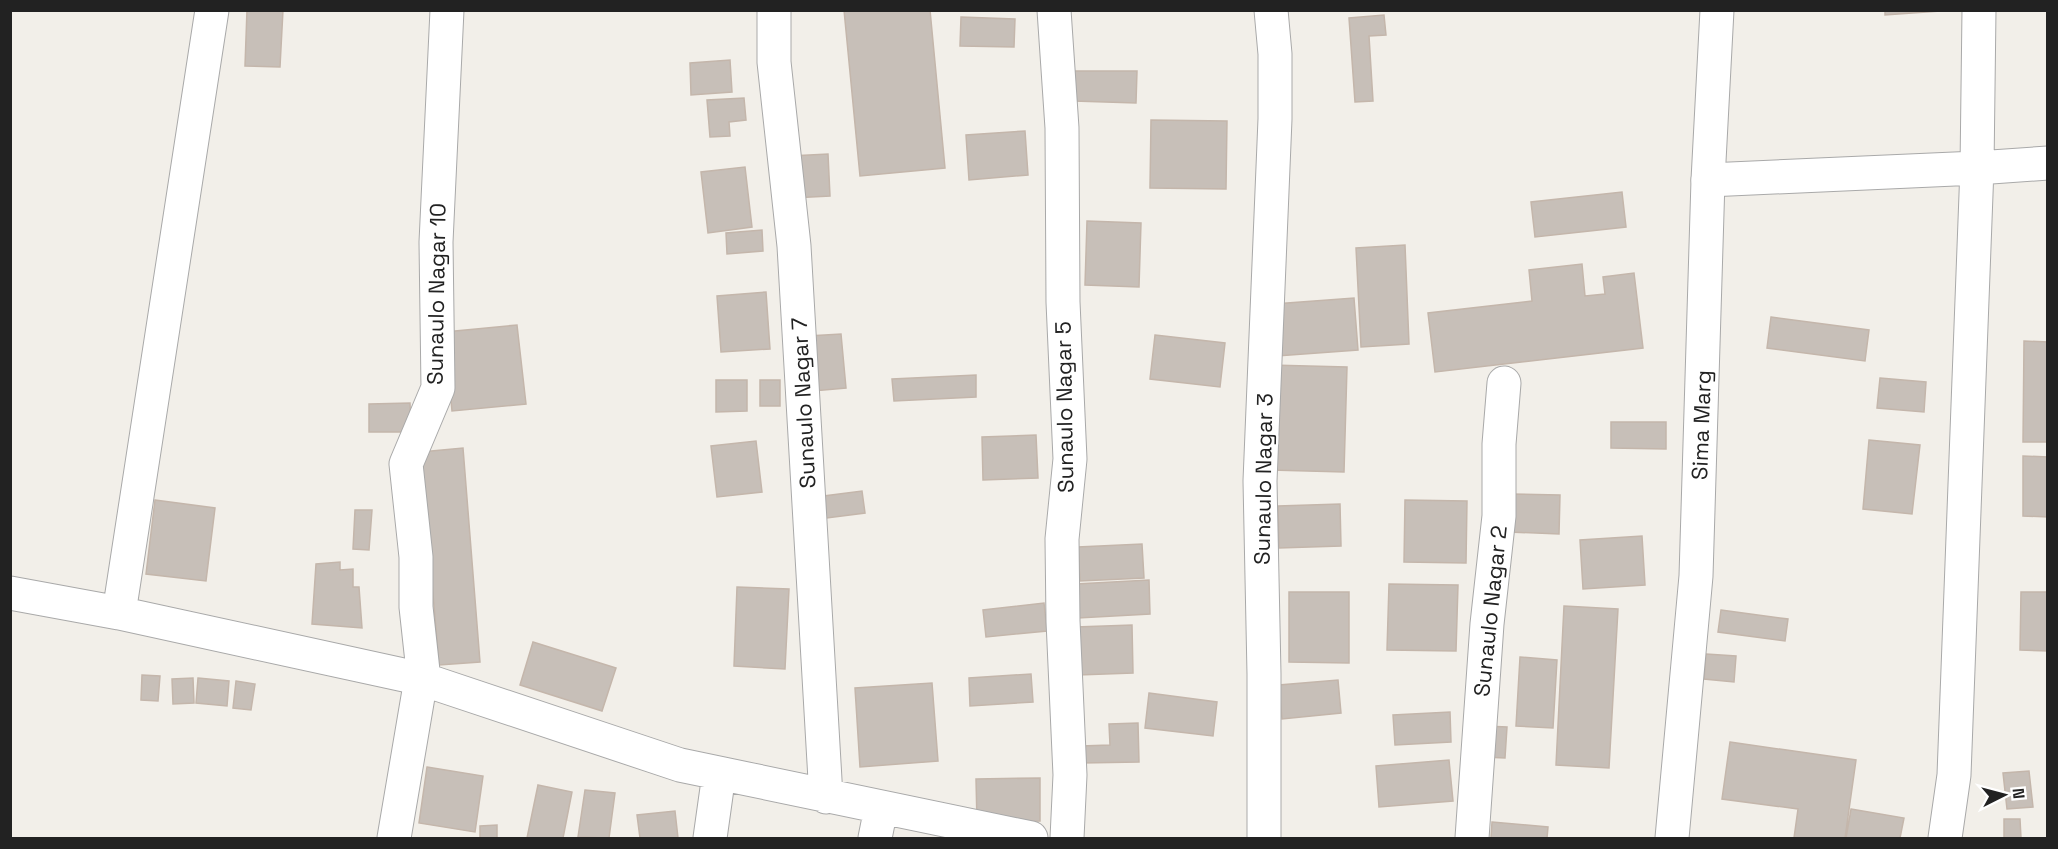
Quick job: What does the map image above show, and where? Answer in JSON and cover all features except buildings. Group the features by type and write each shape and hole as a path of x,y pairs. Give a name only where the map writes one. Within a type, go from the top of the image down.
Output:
{"street":[{"path":"119,613 212,10"},
{"name":"Sunaulo Nagar 10","path":"394,838 422,679 416,607 416,557 406,464 438,388 436,242 447,10"},
{"name":"Sunaulo Nagar 7","path":"774,10 774,62 794,246 826,796"},
{"name":"Sunaulo Nagar 5","path":"1054,10 1062,128 1063,302 1070,459 1062,539 1070,775 1067,838"},
{"name":"Sunaulo Nagar 3","path":"1264,838 1264,674 1260,481 1275,119 1275,54 1271,10"},
{"name":"Sima Marg","path":"1672,838 1696,576 1708,180 1717,10"},
{"path":"1945,838 1954,775 1977,168 1979,10"},
{"path":"1708,180 2048,163"},
{"name":"Sunaulo Nagar 2","path":"1472,838 1486,624 1499,516 1499,444 1504,383"},
{"path":"10,593 119,613 422,679 680,765 826,796 878,823 1031,838"},
{"path":"710,838 719,774"}]}
